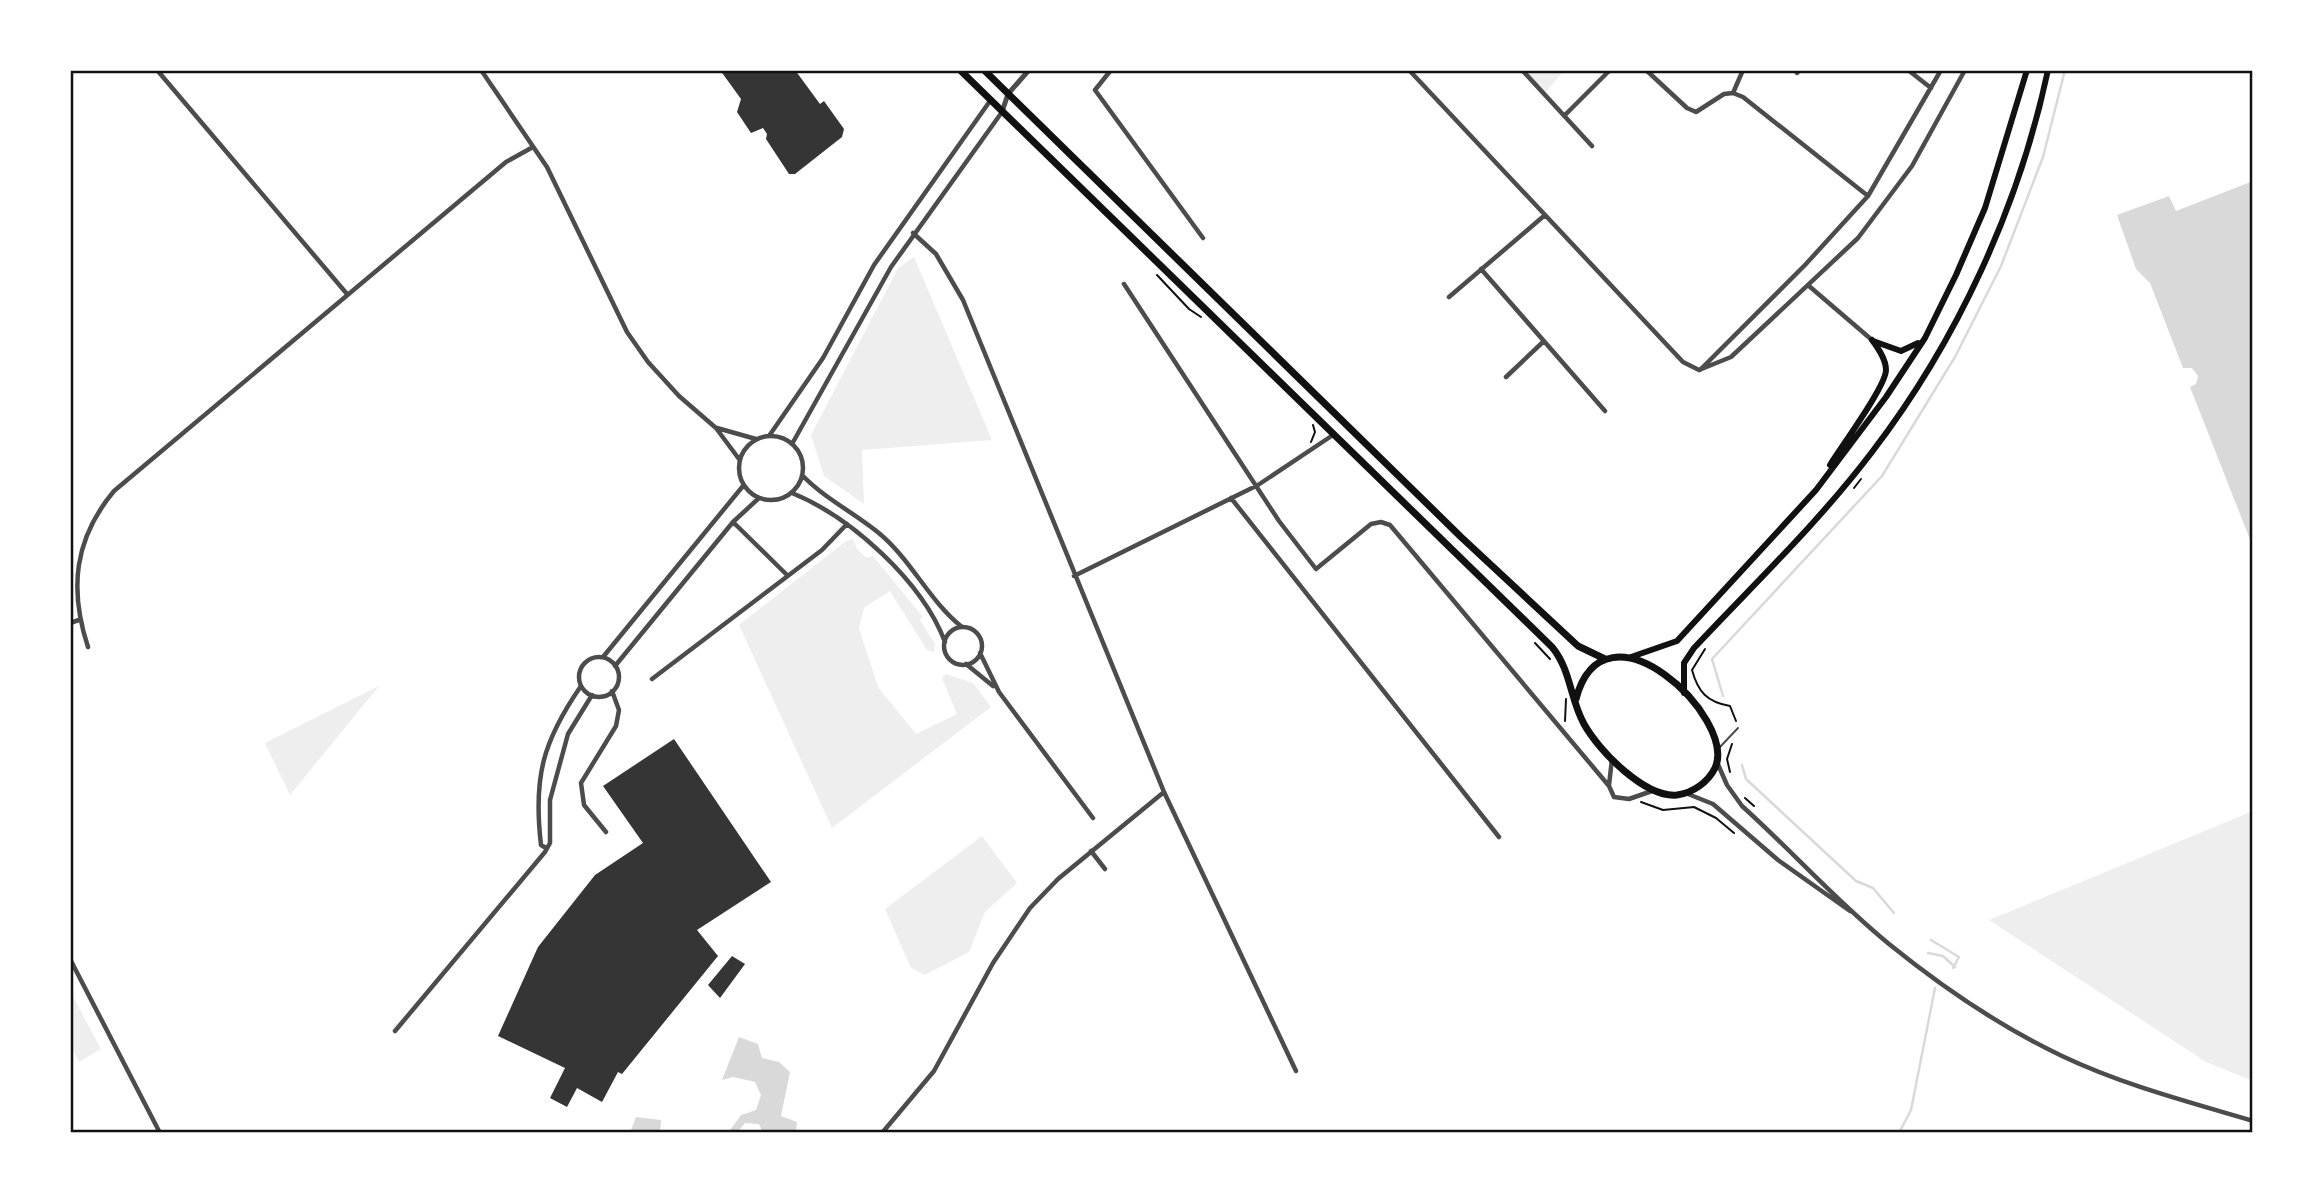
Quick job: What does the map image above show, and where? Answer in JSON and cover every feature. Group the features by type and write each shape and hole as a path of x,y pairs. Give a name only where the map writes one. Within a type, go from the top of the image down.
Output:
{"main road":[{"path":"960,70 1110,212 1552,646 1562,659 1584,724 1612,758 1652,791 1668,795 1685,793 1706,781 1717,762 1717,752 1709,725 1685,695 1658,669 1631,657"},
{"path":"984,70 1461,537 1577,646 1605,659 1631,657 1676,641 1816,490 1886,397 1925,338 1985,208 2027,70"},
{"path":"1685,695 1684,663 1693,648 1840,492 1917,390 1978,277 2007,208 2048,70"},
{"path":"1872,340 1901,351 1915,346 1925,338"},
{"path":"1816,490 1880,387 1886,371 1880,351 1872,340"},
{"path":"1576,699 1580,684 1588,672 1605,659"}],"street":[{"path":"157,70 347,294"},
{"path":"481,70 547,167 626,332 648,362 679,396 716,428 739,459"},
{"path":"792,444 873,294 913,233 1002,111 1008,94 1029,70"},
{"path":"1111,70 1095,90 1203,238"},
{"path":"1409,70 1684,362 1699,370"},
{"path":"1522,70 1592,146"},
{"path":"1564,116 1610,70"},
{"path":"1646,70 1687,108 1696,112 1724,94 1733,93 1743,97 1868,196"},
{"path":"1733,93 1743,70"},
{"path":"1908,70 1931,88"},
{"path":"1699,370 1805,265 1868,196 1941,70"},
{"path":"1699,370 1731,357 1858,238 1912,166 1965,70"},
{"path":"769,436 824,358 874,265 899,228 990,101 1008,94"},
{"path":"88,647 79,620 75,591 80,554 97,511 105,501 506,162 533,146"},
{"path":"1449,297 1545,215"},
{"path":"913,233 936,254 963,300 1164,792 1296,1071"},
{"path":"1481,270 1605,411"},
{"path":"1124,284 1258,485 1279,521 1316,569 1371,524 1381,522 1390,525 1609,786 1614,797 1629,799 1652,791"},
{"path":"1809,286 1872,340"},
{"path":"1506,377 1544,341"},
{"path":"716,428 756,439"},
{"path":"1074,576 1258,485 1334,434"},
{"path":"769,436 792,444 803,462 803,475 792,493 780,499 759,498 743,486 738,473 739,459 746,447 756,439 769,436"},
{"path":"803,475 887,540 907,561 950,618 978,635 982,643 980,653 975,660 966,664"},
{"path":"603,657 743,486"},
{"path":"792,493 847,524 872,544 903,577 939,625 946,652 951,659 966,664 999,692"},
{"path":"615,666 733,522 759,498"},
{"path":"1231,498 1499,837"},
{"path":"733,522 788,575"},
{"path":"652,680 835,539 847,524"},
{"path":"70,623 79,620"},
{"path":"945,642 949,633 962,627"},
{"path":"980,653 999,692 1093,818"},
{"path":"545,848 541,845 536,803 550,736 581,686 579,672 584,664 592,658 603,657 615,666 618,681 612,691 603,696 592,695 581,686"},
{"path":"606,832 584,805 581,783 616,726 619,710 612,691"},
{"path":"395,1031 470,944 550,843 550,800 568,734 592,695"},
{"path":"1609,786 1612,758"},
{"path":"1717,762 1727,785 1742,806 1862,920"},
{"path":"882,1133 934,1071 993,963 1030,908 1091,851 1164,792"},
{"path":"1685,793 1713,804 1778,860 1862,920 1929,974 1983,1011 2062,1056 2122,1081 2253,1121"},
{"path":"1091,851 1105,869"},
{"path":"70,959 160,1133"}],"lane":[{"path":"1717,752 1738,728"}],"path":[{"path":"1850,492 1866,473"},
{"path":"1532,639 1556,666"},
{"path":"1705,649 1692,670 1698,691 1715,703 1730,706 1738,728"},
{"path":"1565,723 1566,697"},
{"path":"1731,775 1727,759 1733,742"},
{"path":"1742,794 1760,813"},
{"path":"1629,799 1663,810 1694,807 1716,817 1742,839"}],"shaded area":[{"path":"1523,70 1565,70 1545,93"},
{"path":"2253,181 2253,547 2190,387 2196,384 2198,376 2192,368 2183,368 2150,283 2136,269 2117,215 2169,196 2176,211"},
{"path":"914,257 992,440 862,450 864,504 824,476 811,435 898,268"},
{"path":"853,539 857,549 867,558 873,556 923,617 920,620 935,644 934,652 927,650 890,591 864,608 859,628 878,687 916,734 957,714 942,678 946,674 973,683 991,707 832,828 739,625 846,541"},
{"path":"379,686 290,795 265,743"},
{"path":"2253,811 2253,1081 2206,1062 1989,920"},
{"path":"982,836 1017,883 985,912 969,952 925,975 911,968 885,909"},
{"path":"70,991 101,1049 79,1062 70,1045"},
{"path":"739,1037 758,1044 762,1058 779,1062 790,1072 781,1116 797,1122 796,1133 763,1133 759,1124 745,1123 737,1133 728,1133 741,1115 756,1110 761,1095 755,1082 733,1077 722,1080"},
{"path":"636,1117 661,1120 660,1133 630,1133"}],"building":[{"path":"720,70 795,70 820,104 824,101 844,129 842,137 795,174 789,174 766,139 767,134 763,128 751,133 737,112 741,99"},
{"path":"674,739 771,882 697,930 718,956 622,1074 618,1072 602,1102 577,1088 567,1107 550,1098 565,1068 498,1036 538,947 595,875 643,843 603,786"},
{"path":"732,956 745,964 720,998 708,985"}],"waterway":[{"path":"1723,696 1712,659 1882,476 1955,357 2001,266 2043,157 2065,70"},
{"path":"1742,765 1746,779 1856,881 1873,888 1894,913"},
{"path":"1931,940 1959,957 1953,968"},
{"path":"1928,953 1943,956 1955,967"},
{"path":"1899,1133 1911,1110 1935,988"}]}
